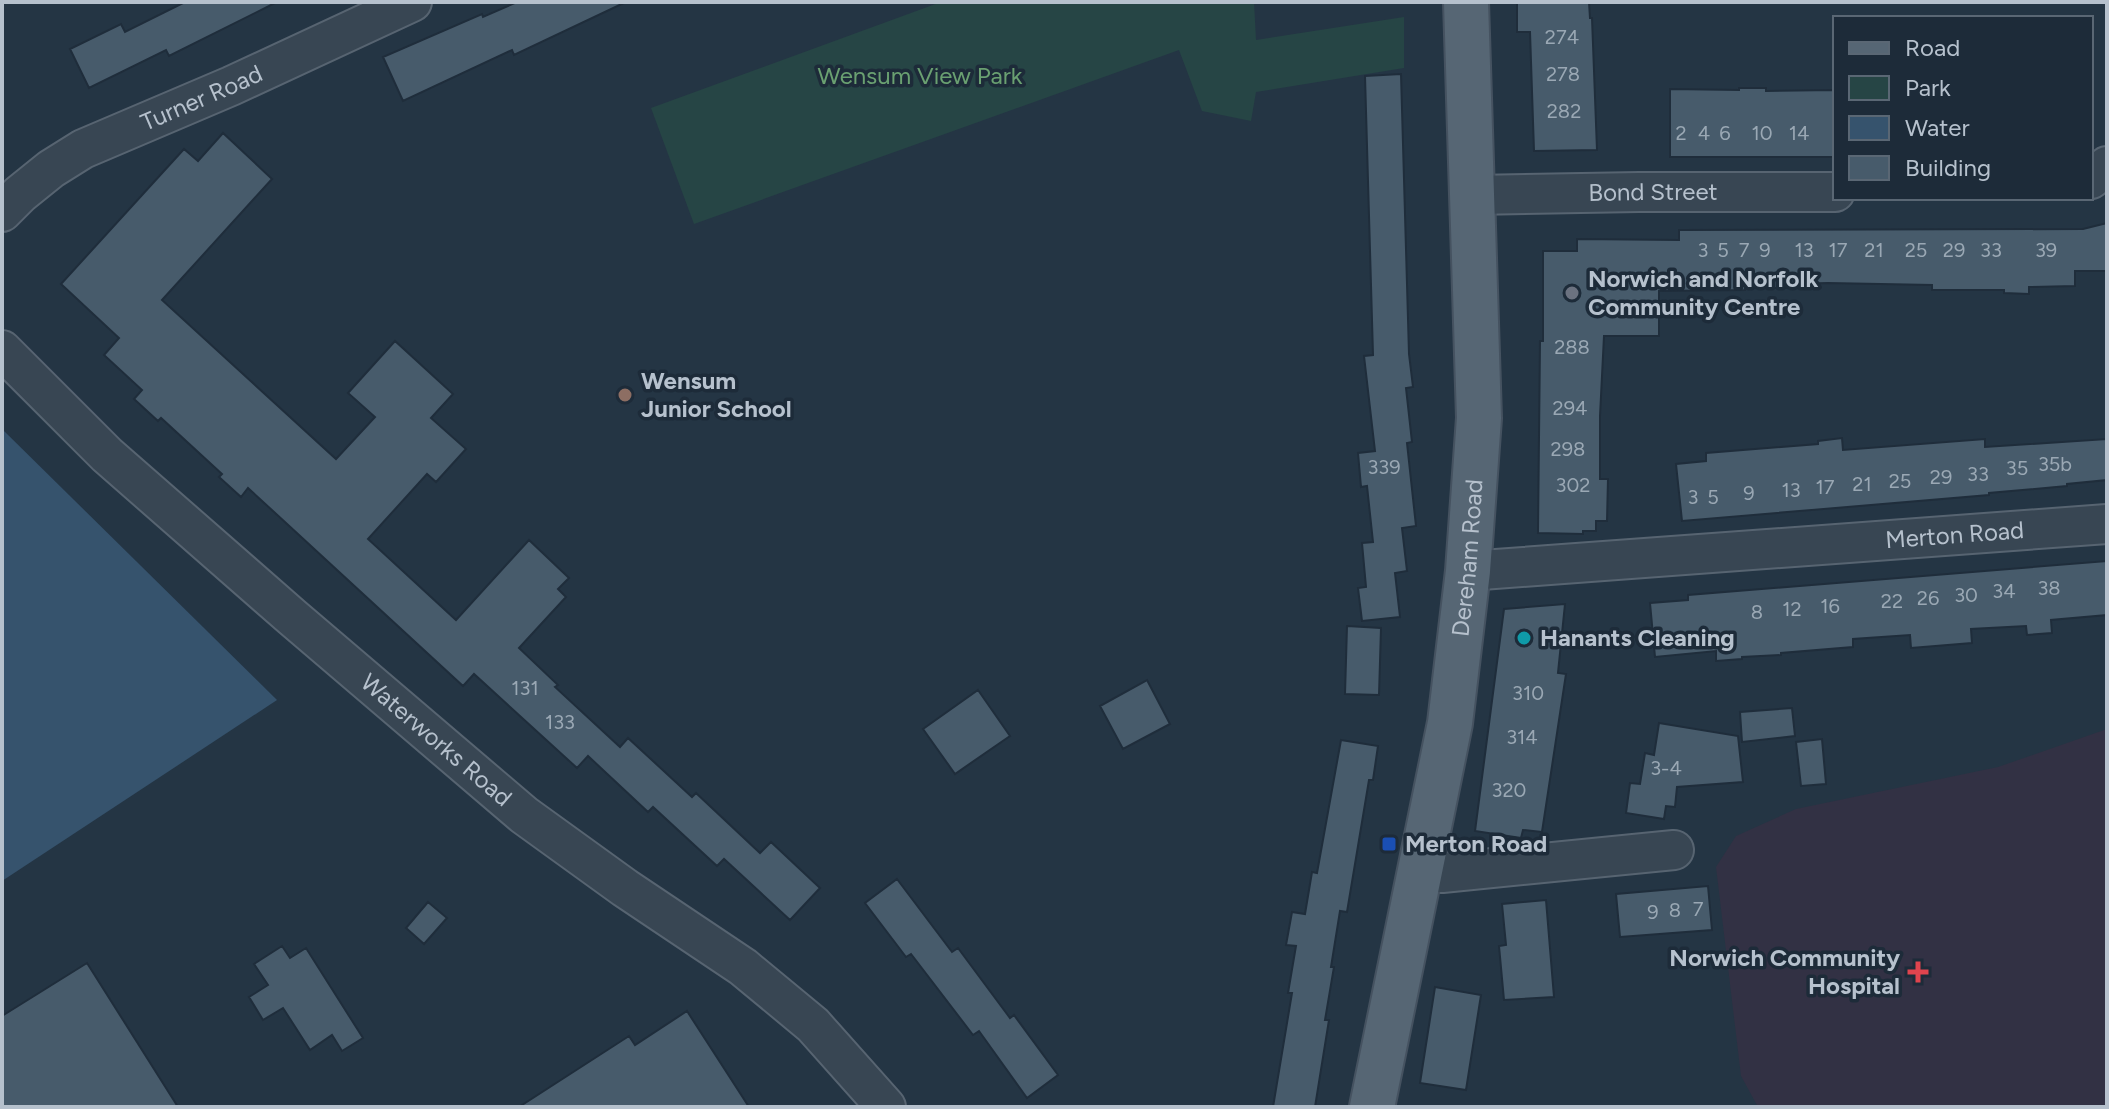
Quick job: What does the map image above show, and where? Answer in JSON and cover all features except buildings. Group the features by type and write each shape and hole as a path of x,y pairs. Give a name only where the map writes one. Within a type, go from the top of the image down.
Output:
{"main road":[{"name":"Dereham Road","path":"1372,1107 1452,711 1468,571 1479,418 1466,2"}],"street":[{"name":"Turner Road","path":"2,212 51,169 83,149 231,86 412,2"},
{"name":"Bond Street","path":"1473,195 1833,192"},
{"name":"Waterworks Road","path":"2,350 107,455 524,815 743,967 813,1025 886,1107"},
{"name":"Merton Road","path":"1468,571 2107,524"},
{"path":"1420,872 1442,873 1674,850"}],"shaded area":[{"name":"Norwich Community Hospital","path":"2107,729 2107,1107 1758,1107 1741,1076 1716,867 1736,836 1796,809 1998,767"}],"green space":[{"name":"Wensum View Park","path":"941,2 1254,2 1256,40 1404,17 1404,68 1256,92 1251,121 1202,111 1179,50 694,224 651,108"}],"water":[{"path":"2,429 277,700 2,881"}],"place":[{"name":"Norwich and Norfolk Community Centre","path":"1572,293"},
{"name":"Wensum Junior School","path":"625,395"},
{"name":"Hanants Cleaning","path":"1524,638"},
{"name":"Merton Road","path":"1389,844"},
{"name":"Norwich Community Hospital","path":"1918,972"}]}
